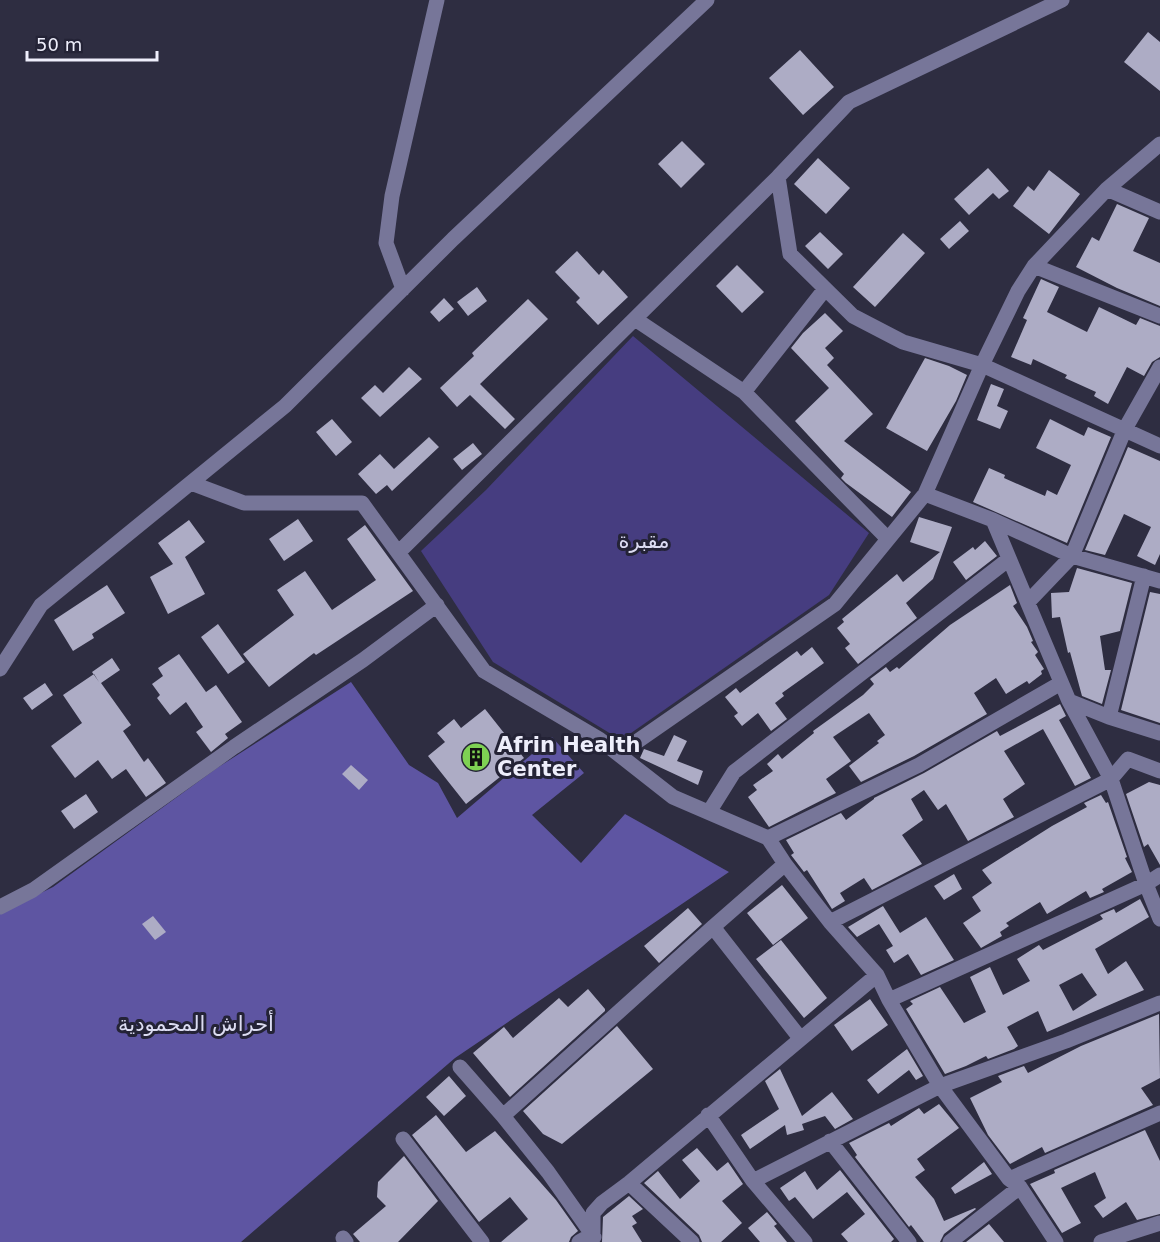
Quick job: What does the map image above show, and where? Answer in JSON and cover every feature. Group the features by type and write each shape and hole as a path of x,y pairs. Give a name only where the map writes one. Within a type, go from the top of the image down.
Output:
{"street":[{"path":"403,289 386,243 392,196 437,0"},
{"path":"0,669 40,605 285,406 462,231 707,0"},
{"path":"399,552 778,177 849,102 1062,0"},
{"path":"619,754 835,604 925,494 982,365 1018,291 1034,266 1107,189 1160,144"},
{"path":"778,177 790,254 853,316 903,342 982,365 1160,446"},
{"path":"1107,189 1160,212"},
{"path":"1034,266 1160,316"},
{"path":"744,392 825,289"},
{"path":"635,319 744,392 888,538"},
{"path":"1028,603 1072,556 1125,429 1160,367"},
{"path":"191,483 244,502 362,503 438,604 484,671 599,739 674,797 768,838 830,922 877,975 940,1086 1056,1242"},
{"path":"925,494 993,520 1072,556 1160,581"},
{"path":"993,520 1069,701 1111,779 1160,919"},
{"path":"710,812 734,772 1010,559"},
{"path":"1109,717 1144,576"},
{"path":"0,907 33,890 224,754 363,660 438,604"},
{"path":"768,838 919,765 1061,683"},
{"path":"1069,701 1109,717 1160,733"},
{"path":"830,922 1111,779 1128,759 1160,771"},
{"path":"503,1116 785,864"},
{"path":"890,1000 1146,884 1160,875"},
{"path":"712,927 800,1038"},
{"path":"595,1238 593,1213 602,1203 629,1183 877,975"},
{"path":"753,1181 940,1086 1066,1041 1160,1003"},
{"path":"460,1067 548,1172 595,1238"},
{"path":"950,1242 1014,1183 1160,1113"},
{"path":"708,1115 753,1181 805,1242"},
{"path":"403,1139 482,1242"},
{"path":"831,1141 909,1242"},
{"path":"629,1183 692,1242"},
{"path":"1101,1242 1160,1223"},
{"path":"579,1242 595,1238"}],"green space":[{"name":"مقبرة","path":"633,336 869,533 829,595 621,740 493,662 421,551 486,490"},
{"name":"أحراش المحمودية","path":"351,682 409,765 438,783 457,818 552,737 584,773 532,815 581,863 625,814 729,872 455,1058 241,1242 0,1242 0,913 53,887 217,768"}],"building":[{"path":"1148,32 1160,42 1160,91 1124,62"},
{"path":"800,50 834,87 803,115 769,78"},
{"path":"682,141 705,164 681,188 658,164"},
{"path":"818,158 850,188 826,214 794,184"},
{"path":"988,168 1009,191 999,199 993,193 969,215 954,199"},
{"path":"1049,170 1080,194 1049,234 1013,206 1028,186 1034,191"},
{"path":"1117,204 1149,218 1133,251 1160,263 1160,306 1076,267 1092,237 1099,241"},
{"path":"960,221 969,231 949,249 940,239"},
{"path":"820,232 843,254 828,269 805,246"},
{"path":"903,233 925,253 875,307 853,287"},
{"path":"577,251 599,275 603,270 628,297 598,325 576,302 580,298 555,272"},
{"path":"737,265 764,292 742,313 716,286"},
{"path":"1041,279 1059,287 1047,312 1087,332 1099,307 1136,325 1140,318 1160,326 1160,357 1152,362 1144,376 1127,367 1108,404 1094,396 1096,392 1065,378 1067,375 1033,359 1031,365 1011,357 1027,320 1023,318"},
{"path":"477,287 487,301 468,316 457,302"},
{"path":"444,298 454,309 439,322 430,312"},
{"path":"528,299 548,319 480,384 515,419 505,429 470,395 457,407 440,388 474,356 472,353"},
{"path":"825,313 843,331 825,348 834,358 827,365 873,414 844,441 911,492 892,517 846,483 841,478 844,474 795,421 829,388 791,348 803,333"},
{"path":"925,358 967,375 956,401 927,451 886,428"},
{"path":"409,367 422,379 380,417 361,398 375,385 383,393"},
{"path":"991,384 1004,389 997,406 1008,411 1000,429 977,420"},
{"path":"332,419 352,442 336,456 316,432"},
{"path":"1050,419 1084,436 1088,427 1111,437 1067,543 973,502 989,468 1005,475 1004,478 1045,496 1047,490 1057,495 1071,465 1036,448"},
{"path":"429,437 439,447 392,491 387,485 376,494 358,474 380,454 394,469"},
{"path":"473,443 482,454 462,470 453,459"},
{"path":"1128,447 1160,461 1160,554 1155,565 1137,556 1151,527 1124,514 1105,555 1085,550"},
{"path":"919,517 952,527 933,579 906,603 917,618 858,664 845,648 850,644 837,628 844,622 842,619 897,574 903,582 940,552 910,542"},
{"path":"298,519 313,541 284,561 269,539"},
{"path":"189,520 205,542 185,557 205,594 168,614 150,577 173,564 158,543"},
{"path":"365,525 413,591 316,655 314,653 269,687 243,654 294,615 277,590 305,571 332,610 376,580 347,539"},
{"path":"985,541 997,556 966,580 953,562 973,547 975,550"},
{"path":"1077,568 1132,583 1120,631 1100,636 1105,670 1111,670 1102,704 1082,696 1070,652 1068,653 1060,617 1052,618 1051,593 1069,592"},
{"path":"107,585 125,613 92,634 94,638 73,651 54,620"},
{"path":"1010,585 1017,603 1013,606 1027,627 1033,641 1031,642 1038,652 1035,655 1044,669 1041,671 1042,674 1029,684 1027,681 1006,694 996,678 974,693 987,714 914,756 861,782 849,766 879,743 877,741 885,735 869,713 833,737 851,761 826,779 836,793 769,827 748,797 757,790 753,785 773,771 767,764 778,754 782,759 814,733 813,731 863,695 874,684 870,679 886,667 890,672 897,667 899,669 950,625"},
{"path":"1150,592 1160,594 1160,723 1121,710"},
{"path":"218,624 245,662 228,674 201,637"},
{"path":"812,647 824,663 782,693 784,696 775,703 787,719 771,731 758,713 742,726 734,716 738,713 725,697 736,688 740,693 797,651 801,656"},
{"path":"179,654 206,692 216,685 242,722 225,734 228,738 211,752 196,732 203,727 186,702 170,715 157,698 160,695 152,684 163,676 158,668"},
{"path":"112,658 120,670 101,683 131,725 123,731 144,762 148,758 166,783 146,797 126,769 112,779 98,760 75,778 51,746 82,723 63,695 94,674 92,672"},
{"path":"45,683 53,695 32,710 23,698"},
{"path":"1060,704 1066,716 1059,720 1091,778 1075,786 1043,729 1004,751 1025,784 1003,799 1014,817 968,841 946,804 938,810 924,790 911,799 923,820 902,835 922,864 872,890 864,878 840,893 845,901 832,909 807,870 804,872 791,855 794,853 786,840 841,813 846,820 874,798 924,773 997,731 1000,736"},
{"name":"Afrin Health Center","path":"485,709 524,758 466,804 428,756 445,742 437,733 454,719 461,728"},
{"path":"674,735 687,741 677,761 703,771 698,785 640,758 644,749 664,756"},
{"path":"351,765 368,780 359,790 342,774"},
{"path":"1149,782 1160,785 1160,865 1148,844 1144,847 1126,794"},
{"path":"86,794 98,812 74,829 61,811"},
{"path":"1101,795 1106,803 1108,802 1127,857 1125,858 1132,872 1102,889 1104,892 1090,898 1086,891 1047,914 1040,902 1006,923 1009,926 1000,932 1002,936 981,948 963,923 981,911 972,897 992,883 982,870 1087,807 1084,803"},
{"path":"954,874 962,889 944,900 934,886"},
{"path":"782,885 808,918 773,945 747,913"},
{"path":"1140,899 1149,917 1095,949 1108,974 1126,961 1144,990 1047,1032 1038,1011 1007,1027 1018,1046 1014,1049 988,1059 986,1056 945,1074 906,1009 913,1004 910,1001 940,987 964,1023 986,1012 970,977 990,967 1003,995 1030,981 1017,959 1039,945 1043,950 1103,919 1100,915 1114,909 1116,913","holes":["1082,973 1097,995 1073,1011 1059,985"]},
{"path":"883,906 900,933 926,917 954,960 921,975 908,954 894,963 886,950 893,946 879,924 857,937 848,927"},
{"path":"688,908 702,924 659,963 644,946"},
{"path":"153,916 166,932 155,940 142,924"},
{"path":"781,940 827,998 804,1018 756,959"},
{"path":"588,989 605,1011 510,1097 473,1053 504,1027 513,1038 559,998 568,1007"},
{"path":"870,999 888,1025 852,1051 834,1025"},
{"path":"1159,1014 1160,1078 1141,1088 1153,1105 1045,1153 1042,1147 1010,1164 988,1135 970,1098 1002,1082 998,1076 1024,1066 1028,1073 1081,1046"},
{"path":"617,1026 653,1069 562,1144 543,1134 523,1111"},
{"path":"907,1049 923,1076 916,1080 909,1070 878,1094 867,1080"},
{"path":"780,1069 802,1116 832,1092 853,1119 835,1129 825,1116 802,1124 804,1130 787,1135 785,1125 750,1149 741,1135 779,1109 765,1081"},
{"path":"449,1076 466,1096 444,1116 426,1097"},
{"path":"939,1104 959,1128 917,1159 925,1170 915,1177 934,1199 944,1221 976,1209 944,1234 940,1242 924,1242 911,1225 909,1227 855,1157 857,1155 849,1143 889,1123 891,1126 919,1108 924,1114"},
{"path":"436,1115 466,1152 495,1131 556,1200 578,1231 569,1242 501,1242 528,1219 510,1197 479,1222 412,1135"},
{"path":"1145,1130 1160,1161 1160,1214 1137,1220 1126,1202 1103,1218 1094,1206 1106,1198 1095,1172 1061,1188 1081,1223 1062,1233 1030,1184 1055,1173 1054,1170"},
{"path":"697,1148 717,1171 728,1162 743,1184 722,1201 742,1223 721,1242 702,1242 699,1235 644,1183 658,1171 680,1199 700,1181 682,1160"},
{"path":"404,1156 438,1201 398,1242 360,1242 353,1234 386,1206 377,1197 378,1182"},
{"path":"984,1162 992,1174 955,1194 951,1188"},
{"path":"840,1170 894,1239 891,1242 848,1242 841,1234 865,1214 847,1192 813,1219 795,1197 789,1201 780,1188 805,1171 817,1190"},
{"path":"629,1196 643,1209 632,1216 637,1223 632,1226 642,1242 602,1242 603,1217"},
{"path":"767,1212 777,1224 774,1226 787,1242 760,1242 748,1228"},
{"path":"989,1224 1004,1242 966,1242"}],"place":[{"name":"Afrin Health Center","path":"476,757"}]}
